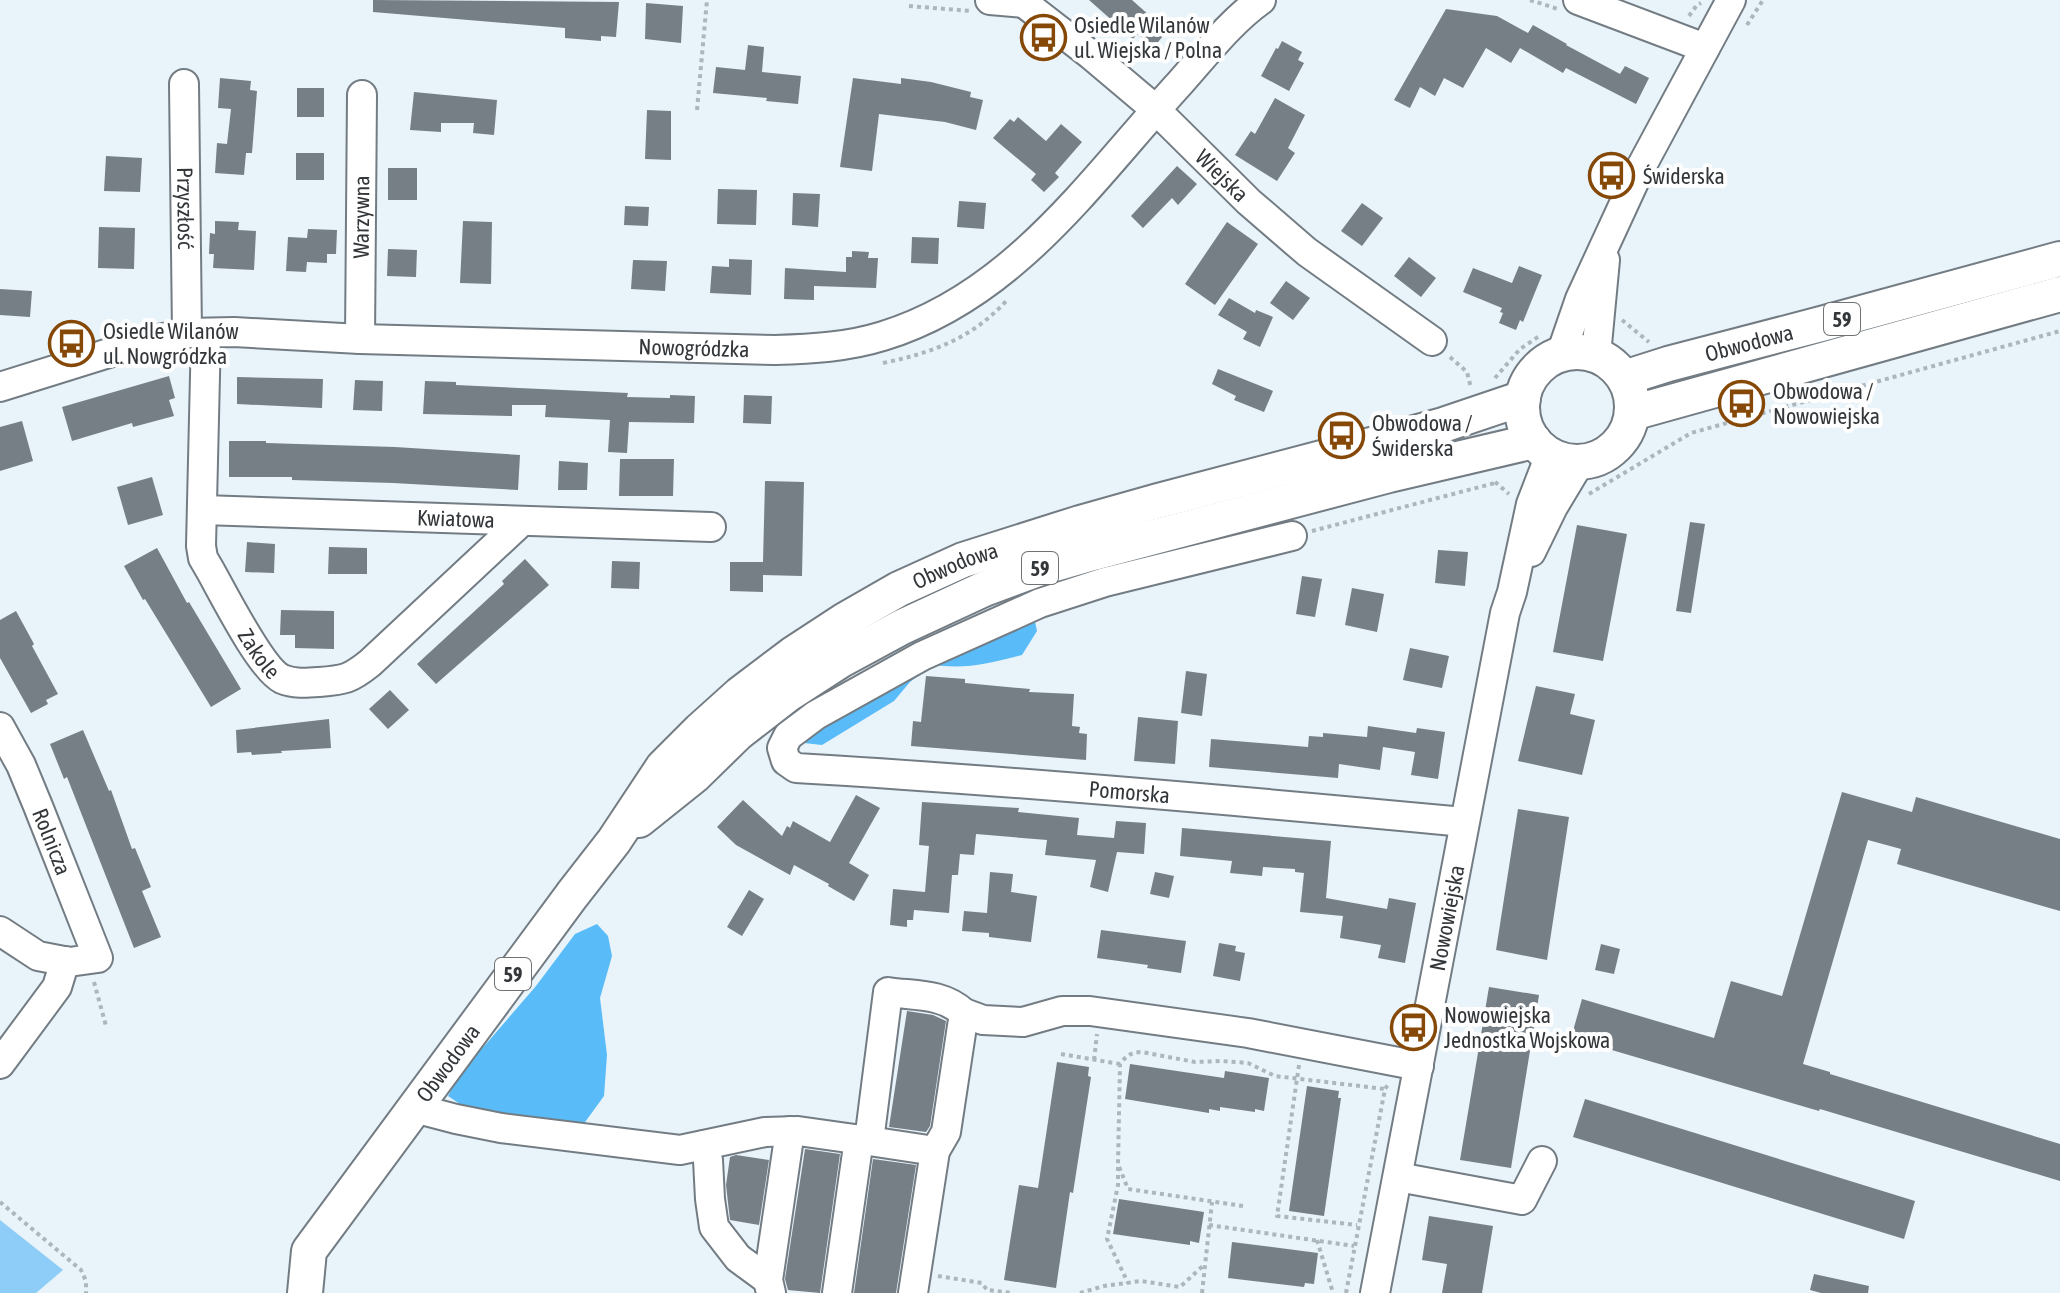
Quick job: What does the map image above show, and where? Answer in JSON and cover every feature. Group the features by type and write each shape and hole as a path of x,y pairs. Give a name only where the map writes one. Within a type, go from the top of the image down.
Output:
{"main road":[{"name":"Obwodowa","path":"1624,378 2060,259"},
{"name":"Obwodowa","path":"614,841 694,776 738,733 787,695 841,660 902,627 984,589 1093,553 1389,475 1555,453 1599,458 1615,447 1627,432 1632,413 2060,294"},
{"path":"1555,453 1524,421 1523,398 1535,371 1547,361 1553,343 1596,355 1612,364 1624,378 1631,395 1632,413"},
{"name":"Obwodowa","path":"305,1293 309,1251 614,841 663,767 740,694 806,645 899,589 963,560 1158,501 1443,425 1523,398"}],"street":[{"path":"990,0 1022,2"},
{"name":"Nowogródzka","path":"0,387 141,343 197,333 775,350 825,347 883,336 938,313 1003,272 1050,230 1155,109 1226,32 1261,0"},
{"path":"1553,343 1580,299 1640,169 1731,0"},
{"name":"Wiejska","path":"1022,2 1155,109 1249,202 1307,252 1432,341"},
{"path":"1574,7 1705,48"},
{"name":"Przyszłość","path":"184,84 197,333"},
{"name":"Warzywna","path":"360,339 362,95"},
{"path":"1596,355 1606,245"},
{"name":"Zakole","path":"197,333 203,558 269,669 280,678 299,684 352,678 522,521"},
{"name":"Nowowiejska","path":"1375,1293 1398,1177 1411,1064 1464,822 1505,613 1531,504 1555,453"},
{"name":"Kwiatowa","path":"202,510 711,527"},
{"name":"Pomorska","path":"1292,536 1092,586 1040,603 922,656 816,715 788,736 782,748 786,761 796,768 956,778 1464,822"},
{"name":"Rolnicza","path":"0,727 21,765 98,958 65,961"},
{"path":"0,931 38,956 65,961 57,987 0,1064"},
{"path":"837,1293 888,992 935,997 983,1020 1023,1022 1062,1011 1090,1011 1248,1033 1411,1064"},
{"path":"914,1283 935,1151 946,1132 964,1013"},
{"path":"414,1108 456,1119 531,1131 680,1150 765,1132 790,1131 935,1151"},
{"path":"770,1287 790,1131"},
{"path":"704,1145 714,1227 738,1258 770,1287"},
{"path":"1398,1177 1522,1200 1542,1161"}],"path":[{"path":"697,110 707,0"},
{"path":"1530,0 1574,7"},
{"path":"875,365 946,346 985,322 1012,294"},
{"path":"1619,315 1622,321 1658,350"},
{"path":"1582,498 1691,433 2060,331"},
{"path":"1432,341 1467,372 1471,393 1480,388"},
{"path":"1489,384 1520,349 1553,343"},
{"path":"1292,536 1495,483"},
{"path":"1094,1060 1097,1032"},
{"path":"1303,1043 1277,1216 1357,1225"},
{"path":"1128,1283 1107,1239 1118,1185 1120,1064 1126,1056 1142,1052 1195,1062 1248,1063 1275,1076 1385,1089"},
{"path":"1061,1054 1120,1064"},
{"path":"1346,1293 1385,1089 1411,1064"},
{"path":"1118,1164 1128,1189 1243,1206"},
{"path":"0,1202 81,1270 86,1281 86,1293"},
{"path":"1202,1293 1212,1202"},
{"path":"1209,1225 1354,1246"},
{"path":"1317,1240 1333,1293"},
{"path":"1080,1293 1141,1281 1180,1287 1205,1264"},
{"path":"914,1283 982,1283 987,1291 1012,1293"}],"shaded area":[{"path":"1017,612 1034,617 1037,631 1022,655 977,665 932,665 910,682 894,701 822,745 804,743 806,726 819,717 839,710 924,652 983,621"},
{"path":"597,924 608,936 612,956 600,998 607,1055 604,1096 580,1129 472,1112 448,1096 465,1064 536,986 575,934"},
{"path":"0,1220 63,1270 36,1293 0,1293"}],"building":[{"path":"373,0 619,2 616,37 601,36 601,41 565,38 565,28 373,12"},
{"path":"1089,0 1132,0 1167,31 1154,47 1137,34 1133,39"},
{"path":"646,3 683,6 681,43 645,39"},
{"path":"1446,9 1497,16 1528,33 1533,25 1620,74 1625,66 1649,78 1636,104 1566,68 1563,73 1520,48 1511,63 1486,48 1463,88 1444,78 1435,96 1420,87 1410,108 1394,100"},
{"path":"1282,41 1302,52 1298,60 1304,63 1289,91 1261,76"},
{"path":"748,45 764,47 762,72 801,76 798,104 713,93 716,67 745,70"},
{"path":"220,78 251,81 250,90 257,91 252,153 246,153 244,175 215,173 217,143 227,144 231,109 218,108"},
{"path":"853,78 901,84 901,78 971,92 970,97 983,100 976,130 945,122 879,114 872,171 840,167"},
{"path":"297,88 324,88 324,117 297,117"},
{"path":"414,92 497,100 494,135 473,133 474,123 441,123 441,132 410,130"},
{"path":"1275,98 1305,115 1288,148 1295,153 1277,181 1235,155 1251,131 1255,134"},
{"path":"647,110 671,111 671,160 645,159"},
{"path":"1018,117 1046,141 1061,124 1082,142 1055,173 1059,177 1044,192 1031,180 1036,174 993,138 1010,119 1014,122"},
{"path":"296,153 324,153 324,180 296,180"},
{"path":"106,156 142,158 140,192 104,191"},
{"path":"1177,166 1197,184 1178,205 1172,198 1143,228 1131,216"},
{"path":"388,168 417,168 417,200 388,200"},
{"path":"718,189 757,190 756,225 717,224"},
{"path":"793,193 820,194 818,227 792,225"},
{"path":"959,201 986,203 984,229 957,227"},
{"path":"1362,203 1383,218 1362,246 1341,231"},
{"path":"625,206 649,207 648,226 624,225"},
{"path":"215,221 239,222 238,230 256,231 254,270 213,268 214,254 209,254 210,233 215,234"},
{"path":"463,221 492,222 491,284 460,283"},
{"path":"1227,222 1258,244 1215,305 1185,284"},
{"path":"99,227 135,228 134,269 98,268"},
{"path":"308,229 337,230 336,254 327,254 327,263 307,262 306,272 286,271 288,237 307,238"},
{"path":"912,237 939,238 938,264 911,263"},
{"path":"388,249 417,250 416,277 387,276"},
{"path":"852,251 869,252 868,258 878,258 876,288 814,286 814,300 784,299 785,268 846,272 846,257 852,257"},
{"path":"1409,257 1436,278 1421,297 1394,276"},
{"path":"729,259 752,260 751,295 710,293 712,266 729,267"},
{"path":"633,260 667,261 665,291 631,289"},
{"path":"1519,266 1542,275 1523,322 1520,320 1516,330 1499,323 1502,308 1463,292 1473,268 1512,283"},
{"path":"1286,281 1310,298 1293,320 1270,303"},
{"path":"0,289 32,291 30,317 0,315"},
{"path":"1229,298 1255,313 1256,310 1273,317 1260,347 1243,339 1247,332 1218,315"},
{"path":"1218,369 1273,391 1264,412 1234,400 1236,396 1212,384"},
{"path":"169,376 175,398 169,400 174,416 133,427 132,423 72,441 62,407"},
{"path":"237,377 323,379 322,408 237,404"},
{"path":"355,380 383,381 382,411 353,410"},
{"path":"425,381 628,393 627,397 695,396 694,423 629,422 627,453 608,452 610,420 545,417 546,405 512,405 512,416 423,414"},
{"path":"744,395 772,396 771,424 743,423"},
{"path":"22,421 33,461 0,471 0,427"},
{"path":"229,441 520,455 518,490 292,480 292,477 229,477"},
{"path":"620,459 674,459 673,496 619,496"},
{"path":"559,461 588,463 587,490 558,490"},
{"path":"152,477 163,515 128,525 117,487"},
{"path":"765,481 804,482 802,576 763,575 763,592 730,591 730,562 763,562"},
{"path":"1690,522 1705,524 1691,613 1676,611"},
{"path":"1577,525 1627,534 1603,661 1553,652"},
{"path":"247,542 275,544 274,573 245,572"},
{"path":"329,547 367,548 367,574 328,574"},
{"path":"157,548 241,689 211,707 124,566"},
{"path":"1438,550 1468,552 1465,586 1435,583"},
{"path":"525,559 549,585 436,684 417,664 504,584 502,581"},
{"path":"612,561 640,562 639,589 611,588"},
{"path":"1302,576 1322,579 1315,617 1296,614"},
{"path":"1352,588 1384,594 1377,632 1345,625"},
{"path":"281,610 334,611 334,649 295,648 295,635 280,635"},
{"path":"16,611 58,694 46,700 48,704 31,713 0,658 0,620"},
{"path":"1410,648 1449,656 1442,688 1403,680"},
{"path":"1186,671 1207,674 1202,716 1181,713"},
{"path":"926,676 1030,689 1029,692 1074,694 1072,726 1080,727 1079,733 1087,734 1086,760 911,746 913,721 921,722"},
{"path":"1536,686 1575,694 1570,714 1595,720 1582,775 1518,761"},
{"path":"390,690 409,710 388,729 369,709"},
{"path":"1138,717 1178,721 1175,764 1134,761"},
{"path":"329,719 331,748 252,755 251,752 237,753 236,730"},
{"path":"1368,726 1416,733 1417,728 1445,732 1438,779 1411,775 1415,752 1383,747 1380,770 1339,764 1338,778 1209,767 1211,739 1308,747 1309,736 1323,737 1323,733 1367,737"},
{"path":"83,730 151,887 142,891 161,937 134,948 67,777 64,779 50,744"},
{"path":"1842,792 1912,812 1916,797 2060,839 2060,911 1897,864 1901,849 1868,840 1803,1064 2060,1144 2060,1181 1571,1038 1582,999 1714,1038 1731,981 1782,996"},
{"path":"856,795 880,808 849,863 869,875 854,901 794,865 790,875 736,845 717,827 743,800 782,836 793,821 830,842"},
{"path":"922,802 1019,808 1018,812 1079,818 1077,835 1114,838 1116,821 1146,823 1144,854 1117,852 1108,892 1090,887 1096,860 1045,855 1047,840 976,834 974,855 960,854 958,875 952,875 949,913 914,910 913,920 907,920 907,927 890,925 893,889 925,892 929,846 919,845"},
{"path":"1518,809 1569,817 1547,960 1496,950"},
{"path":"1182,828 1331,841 1326,898 1387,909 1389,898 1416,903 1405,963 1378,958 1381,945 1340,938 1343,916 1300,912 1304,873 1295,872 1295,869 1263,867 1262,876 1230,873 1232,861 1180,856"},
{"path":"990,872 1013,874 1011,892 1037,896 1031,942 962,931 964,911 987,913"},
{"path":"1155,872 1174,876 1169,898 1150,894"},
{"path":"749,890 764,899 742,936 727,927"},
{"path":"1101,930 1186,941 1181,973 1097,958"},
{"path":"1219,943 1236,946 1235,951 1245,953 1240,981 1213,976"},
{"path":"1601,944 1620,949 1614,974 1595,970"},
{"path":"1489,987 1539,995 1511,1168 1460,1160"},
{"path":"907,1011 933,1015 946,1021 930,1126 926,1132 889,1127"},
{"path":"1057,1062 1089,1067 1088,1076 1091,1077 1056,1288 1004,1280 1019,1185 1038,1188"},
{"path":"1130,1064 1224,1078 1225,1071 1269,1078 1264,1111 1220,1107 1220,1111 1209,1109 1209,1113 1125,1099"},
{"path":"1307,1086 1339,1091 1338,1098 1341,1098 1324,1216 1289,1211"},
{"path":"1585,1099 1915,1201 1904,1239 1573,1137"},
{"path":"805,1149 840,1154 820,1293 788,1290 785,1279"},
{"path":"736,1155 769,1160 759,1225 730,1220 726,1185 730,1157"},
{"path":"873,1159 916,1165 896,1293 854,1293"},
{"path":"1119,1199 1204,1212 1199,1243 1190,1241 1190,1245 1113,1234"},
{"path":"1429,1216 1493,1226 1482,1293 1442,1293 1447,1264 1422,1260"},
{"path":"1232,1242 1318,1253 1314,1284 1305,1283 1304,1287 1228,1278"},
{"path":"1814,1274 1869,1286 1868,1293 1821,1293 1810,1290"}],"place":[{"name":"Osiedle Wilanów ul. Wiejska / Polna","path":"1043,38"},
{"name":"Świderska","path":"1612,176"},
{"name":"Osiedle Wilanów ul. Nowgródzka","path":"72,344"},
{"name":"Obwodowa / Nowowiejska","path":"1742,404"},
{"name":"Obwodowa / Świderska","path":"1341,436"},
{"name":"Nowowiejska Jednostka Wojskowa","path":"1413,1028"}]}
